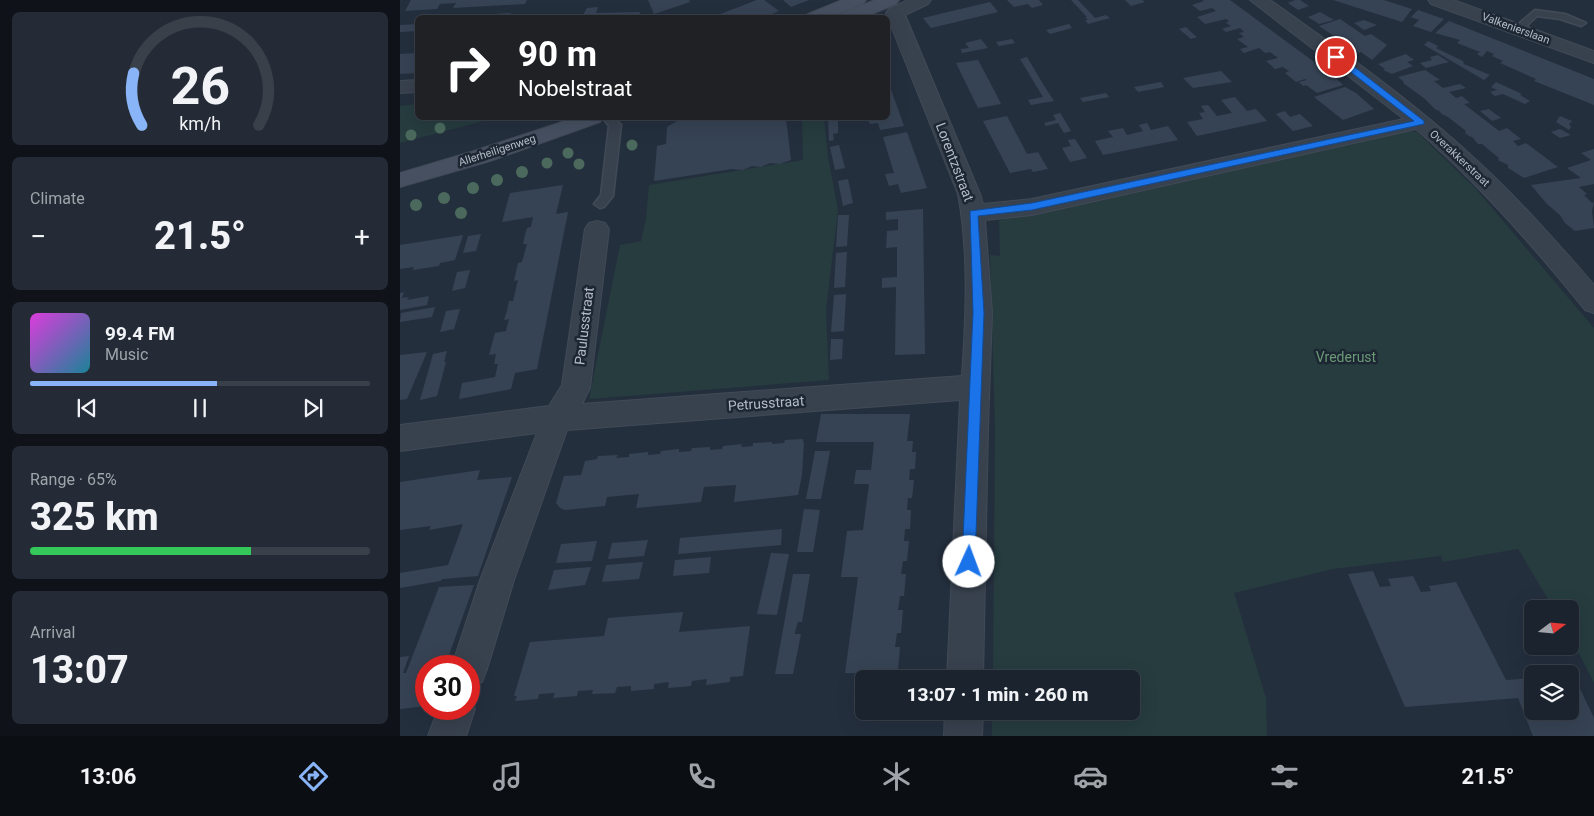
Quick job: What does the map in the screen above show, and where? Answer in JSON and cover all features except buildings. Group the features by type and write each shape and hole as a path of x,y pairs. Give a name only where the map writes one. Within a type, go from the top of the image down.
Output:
{"main road":[{"path":"821,15 857,0"},
{"path":"858,15 892,6"},
{"name":"Allerheiligenweg","path":"400,166 481,144 556,120"},
{"name":"Allerheiligenweg","path":"400,180 482,156 587,120"}],"street":[{"path":"892,6 922,0"},
{"name":"Overakkerstraat","path":"1259,0 1421,122 1488,183 1594,303"},
{"name":"Valkenierslaan","path":"1437,0 1594,57"},
{"name":"Lorentzstraat","path":"892,6 969,194 973,214 979,313 965,670"},
{"path":"400,87 415,86"},
{"path":"973,214 1032,207 1421,122"},
{"name":"Paulusstraat","path":"557,418 576,388 599,216"},
{"name":"Petrusstraat","path":"400,438 557,418 975,387"},
{"path":"473,655 497,580 557,418"},
{"path":"447,736 452,720"},
{"path":"963,736 964,720"}],"lane":[{"path":"1518,28 1535,13 1562,16 1581,23"},
{"name":"Paulusstraat","path":"599,216 607,196 615,125 610,120"}],"green space":[{"path":"415,104 415,120 487,120 400,143 400,106"},
{"path":"802,120 824,120 828,157 838,210 826,310 829,380 589,399 620,245 641,241 646,218 649,185 803,160"},
{"name":"Vrederust","path":"1402,131 1417,132 1476,189 1594,328 1594,683 1579,654 1579,600 1549,600 1518,549 1443,562 1441,556 1333,569 1234,593 1266,698 1267,736 992,736 992,720 1140,720 1140,670 993,670 995,430 990,255 1000,256 999,220"}],"route":[{"path":"969,562 979,313 973,214 1032,207 1421,122 1336,57"}]}
